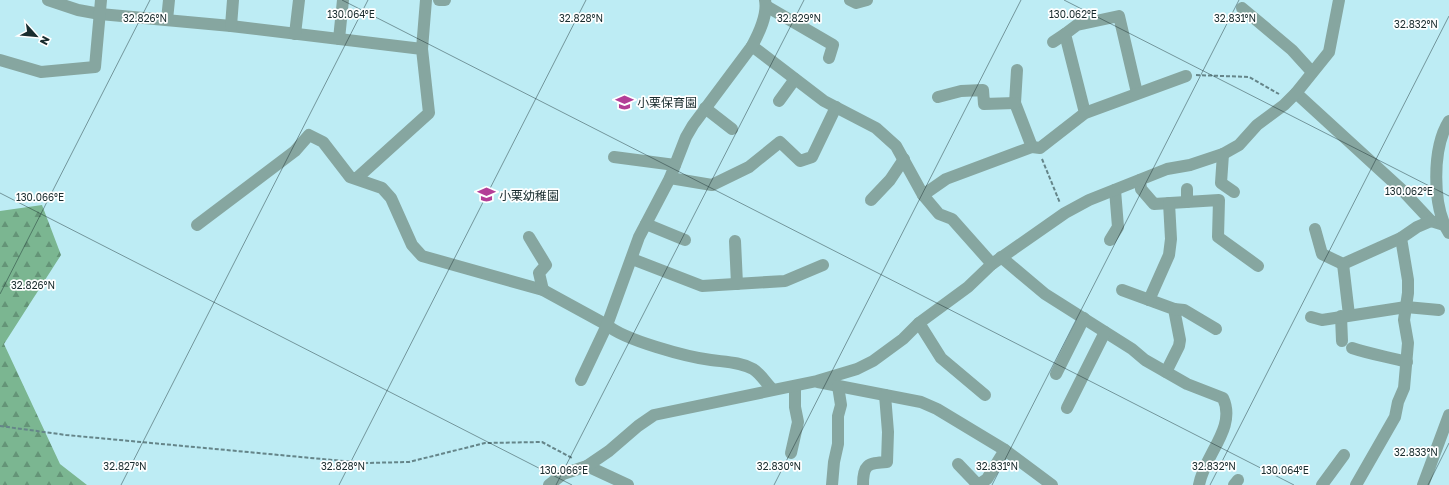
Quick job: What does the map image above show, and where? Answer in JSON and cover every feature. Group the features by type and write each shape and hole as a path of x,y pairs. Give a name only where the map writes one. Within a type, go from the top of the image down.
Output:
{"street":[{"path":"48,0 78,10 100,14 231,26 422,49"},
{"path":"0,60 41,72 95,67 101,0"},
{"path":"167,20 168,0"},
{"path":"231,26 233,0"},
{"path":"295,34 299,0"},
{"path":"339,39 343,0"},
{"path":"357,178 429,113 422,49 426,0"},
{"path":"439,0 445,0"},
{"path":"850,0 856,4 867,0"},
{"path":"549,485 563,474 587,466 609,451 638,426 654,415 772,389 795,386 857,369 873,361 903,339 919,323 968,287 996,261 1065,213 1089,200 1167,169 1190,165 1223,154 1239,145 1257,125 1292,96 1329,52 1340,0"},
{"path":"581,380 606,325 646,224 670,178 686,137 705,108 752,46 760,33 765,3 833,45 829,58"},
{"path":"1242,8 1292,50 1312,72"},
{"path":"1053,42 1077,25 1119,16 1137,93"},
{"path":"1065,34 1085,113"},
{"path":"752,46 824,101 876,128 896,146 923,195 938,214 952,219 996,261 1132,349 1145,360 1187,384 1223,398 1227,408 1226,424 1201,474 1199,485"},
{"path":"1017,70 1015,103 1036,147"},
{"path":"923,195 946,179 1036,147 1085,113 1186,76"},
{"path":"779,101 795,79"},
{"path":"938,97 961,91 982,90 984,104 1015,103"},
{"path":"1292,96 1402,190 1431,221 1446,229"},
{"path":"670,178 712,185 749,167 780,142 800,161 812,157 836,107"},
{"path":"705,108 732,129"},
{"path":"1446,229 1438,204 1438,149 1441,134 1449,121"},
{"path":"197,225 295,151 309,134 324,142 350,176 382,188 391,198 412,245 422,256 543,290 606,325 615,332 675,352 710,360 738,363 754,369 772,389"},
{"path":"1223,154 1221,183 1234,192"},
{"path":"614,158 675,165"},
{"path":"871,200 890,180 904,159"},
{"path":"1140,180 1140,189 1154,204 1219,200 1218,237 1258,266"},
{"path":"1187,189 1187,202"},
{"path":"1110,240 1118,227 1114,190"},
{"path":"1149,300 1169,255 1171,239 1169,203"},
{"path":"1315,229 1322,254 1343,264 1401,238 1417,227 1431,221"},
{"path":"646,224 685,240"},
{"path":"529,237 546,265 539,273 543,290"},
{"path":"1356,485 1395,417 1398,402 1404,388 1408,343 1404,320 1408,280 1401,238"},
{"path":"735,241 736,284"},
{"path":"632,259 702,286 785,281 823,265"},
{"path":"1343,264 1347,345 1375,356 1385,356 1407,362"},
{"path":"1122,290 1174,309 1184,310 1216,329"},
{"path":"1311,318 1322,320 1345,315 1406,307 1439,310"},
{"path":"1166,372 1179,346 1180,340 1174,309"},
{"path":"1056,374 1084,318"},
{"path":"919,323 942,358 985,395"},
{"path":"1067,408 1105,332"},
{"path":"817,381 921,402 937,409 1005,450 1052,485"},
{"path":"791,453 798,422 795,408 795,386"},
{"path":"832,485 834,462 838,444 838,416 841,405 838,386"},
{"path":"863,485 863,472 867,466 874,463 887,462 888,432 885,395"},
{"path":"1423,485 1449,415"},
{"path":"958,464 978,485 987,479 1005,450"},
{"path":"1322,485 1344,455"},
{"path":"587,466 628,485"}],"path":[{"path":"1186,76 1249,77 1292,96"},
{"path":"1036,147 1065,213"},
{"path":"0,426 66,435 365,463 410,462 485,443 542,442 587,466"}],"green space":[{"path":"42,205 61,255 4,344 60,464 87,485 0,485 0,211"}],"place":[{"name":"小栗保育園","path":"624,102"},
{"name":"小栗幼稚園","path":"486,195"}]}
